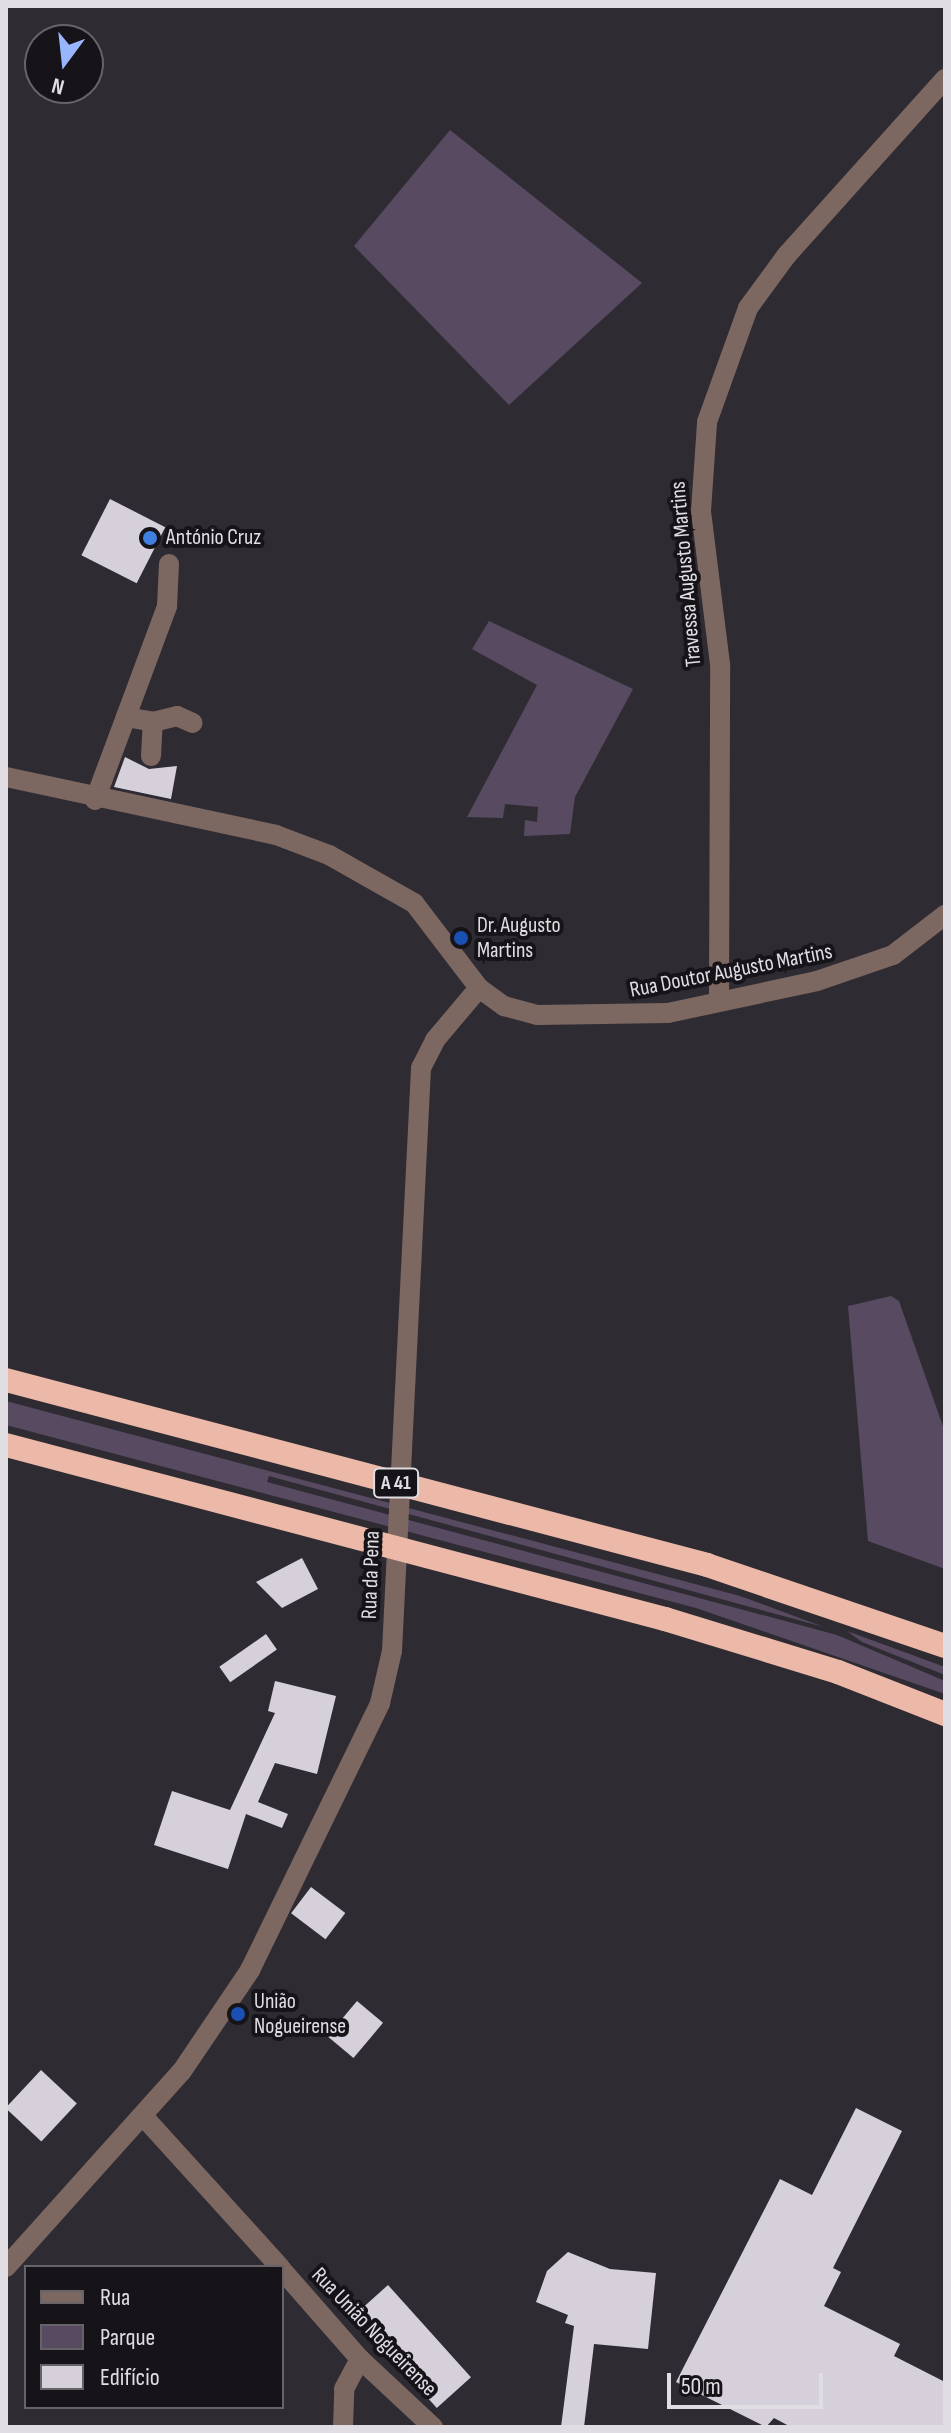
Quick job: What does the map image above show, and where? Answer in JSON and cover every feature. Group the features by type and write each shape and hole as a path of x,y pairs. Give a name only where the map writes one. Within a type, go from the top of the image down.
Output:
{"highway":[{"name":"A 41","path":"6,1380 707,1565 945,1646"},
{"path":"6,1445 665,1619 838,1672 945,1714"}],"street":[{"name":"Travessa Augusto Martins","path":"719,1001 720,664 700,482 707,422 748,308 786,256 945,79"},
{"path":"95,800 167,606 169,564"},
{"path":"126,717 153,722 177,716 193,723"},
{"path":"151,756 153,722"},
{"name":"Rua Doutor Augusto Martins","path":"6,777 95,800 276,835 329,855 414,903 479,988 504,1006 567,1017 668,1013 863,968 928,933 945,915"},
{"name":"Rua da Pena","path":"6,2267 182,2071 250,1970 295,1867 358,1758 380,1703 394,1612 421,1068 479,988"},
{"name":"Rua União Nogueirense","path":"143,2116 278,2265"},
{"name":"Rua União Nogueirense","path":"284,2271 360,2359 433,2427"},
{"path":"343,2427 344,2389 360,2359"}],"green space":[{"path":"450,130 642,283 509,405 354,246"},
{"path":"489,621 633,689 575,797 570,834 524,836 525,820 537,822 538,807 505,804 503,818 467,817 537,685 472,649"},
{"path":"891,1296 899,1301 945,1432 945,1569 868,1541 848,1306"},
{"path":"6,1401 740,1596 824,1627 269,1476 267,1482 837,1635 945,1681 945,1694 696,1608 6,1425"},
{"path":"847,1631 945,1667 945,1675 862,1642"}],"building":[{"path":"110,499 165,527 137,583 81,555"},
{"path":"125,757 149,769 177,766 171,799 114,787"},
{"path":"302,1558 318,1589 282,1608 256,1582"},
{"path":"266,1634 277,1650 230,1682 219,1667"},
{"path":"275,1681 336,1696 317,1774 275,1763 258,1802 288,1814 282,1828 246,1814 228,1869 154,1845 172,1791 230,1810 275,1713 268,1711"},
{"path":"311,1887 345,1913 325,1939 291,1913"},
{"path":"357,2001 383,2023 353,2058 327,2036"},
{"path":"41,2070 77,2103 41,2141 6,2108"},
{"path":"856,2108 902,2131 833,2268 841,2272 824,2306 900,2344 894,2356 945,2382 945,2427 791,2427 774,2418 766,2427 676,2382 780,2179 812,2195"},
{"path":"568,2252 610,2269 656,2273 648,2349 594,2344 584,2427 561,2427 574,2326 565,2323 568,2315 536,2302 547,2271"},
{"path":"388,2285 471,2377 437,2408 354,2316"}],"place":[{"name":"António Cruz","path":"150,538"},
{"name":"Dr. Augusto Martins","path":"461,938"},
{"name":"União Nogueirense","path":"238,2014"}]}
